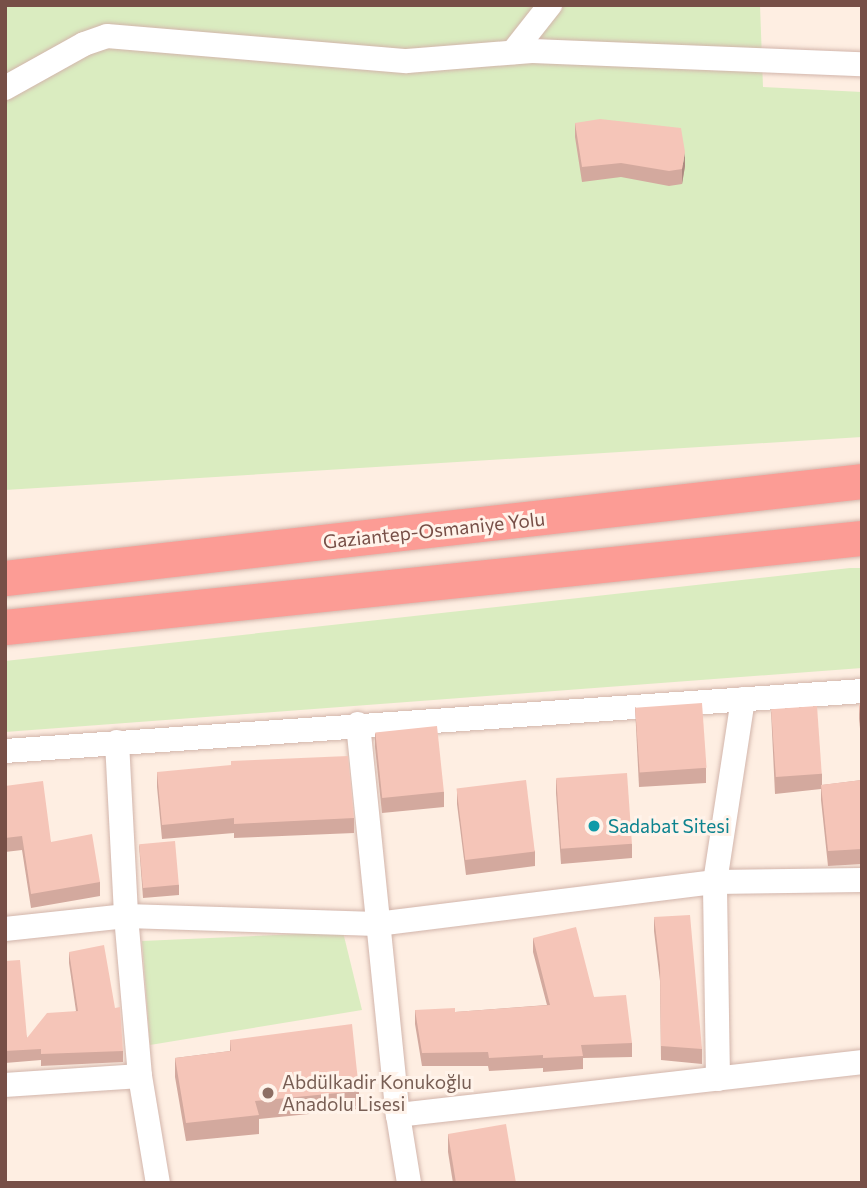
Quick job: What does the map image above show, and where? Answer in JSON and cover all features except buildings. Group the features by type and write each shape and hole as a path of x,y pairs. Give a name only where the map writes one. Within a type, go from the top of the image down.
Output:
{"highway":[{"name":"Gaziantep-Osmaniye Yolu","path":"5,578 862,481"},
{"path":"5,627 862,538"}],"street":[{"path":"513,52 550,5"},
{"path":"5,88 84,44 107,36 407,61 513,52 862,64"},
{"path":"5,751 358,724 862,691"},
{"path":"718,1079 715,882 743,699"},
{"path":"358,724 398,1115 409,1183"},
{"path":"117,742 125,916 140,1076 158,1183"},
{"path":"5,929 125,916 377,924 715,882 862,880"},
{"path":"398,1115 862,1062"},
{"path":"5,1085 140,1076"}],"green space":[{"path":"5,5 760,5 763,87 862,92 862,437 5,490"},
{"path":"862,568 862,668 5,732 5,661"},
{"path":"343,932 362,1010 150,1045 142,941"}],"place":[{"name":"Sadabat Sitesi","path":"594,826"},
{"name":"Abdülkadir Konukoğlu Anadolu Lisesi","path":"268,1093"}]}
